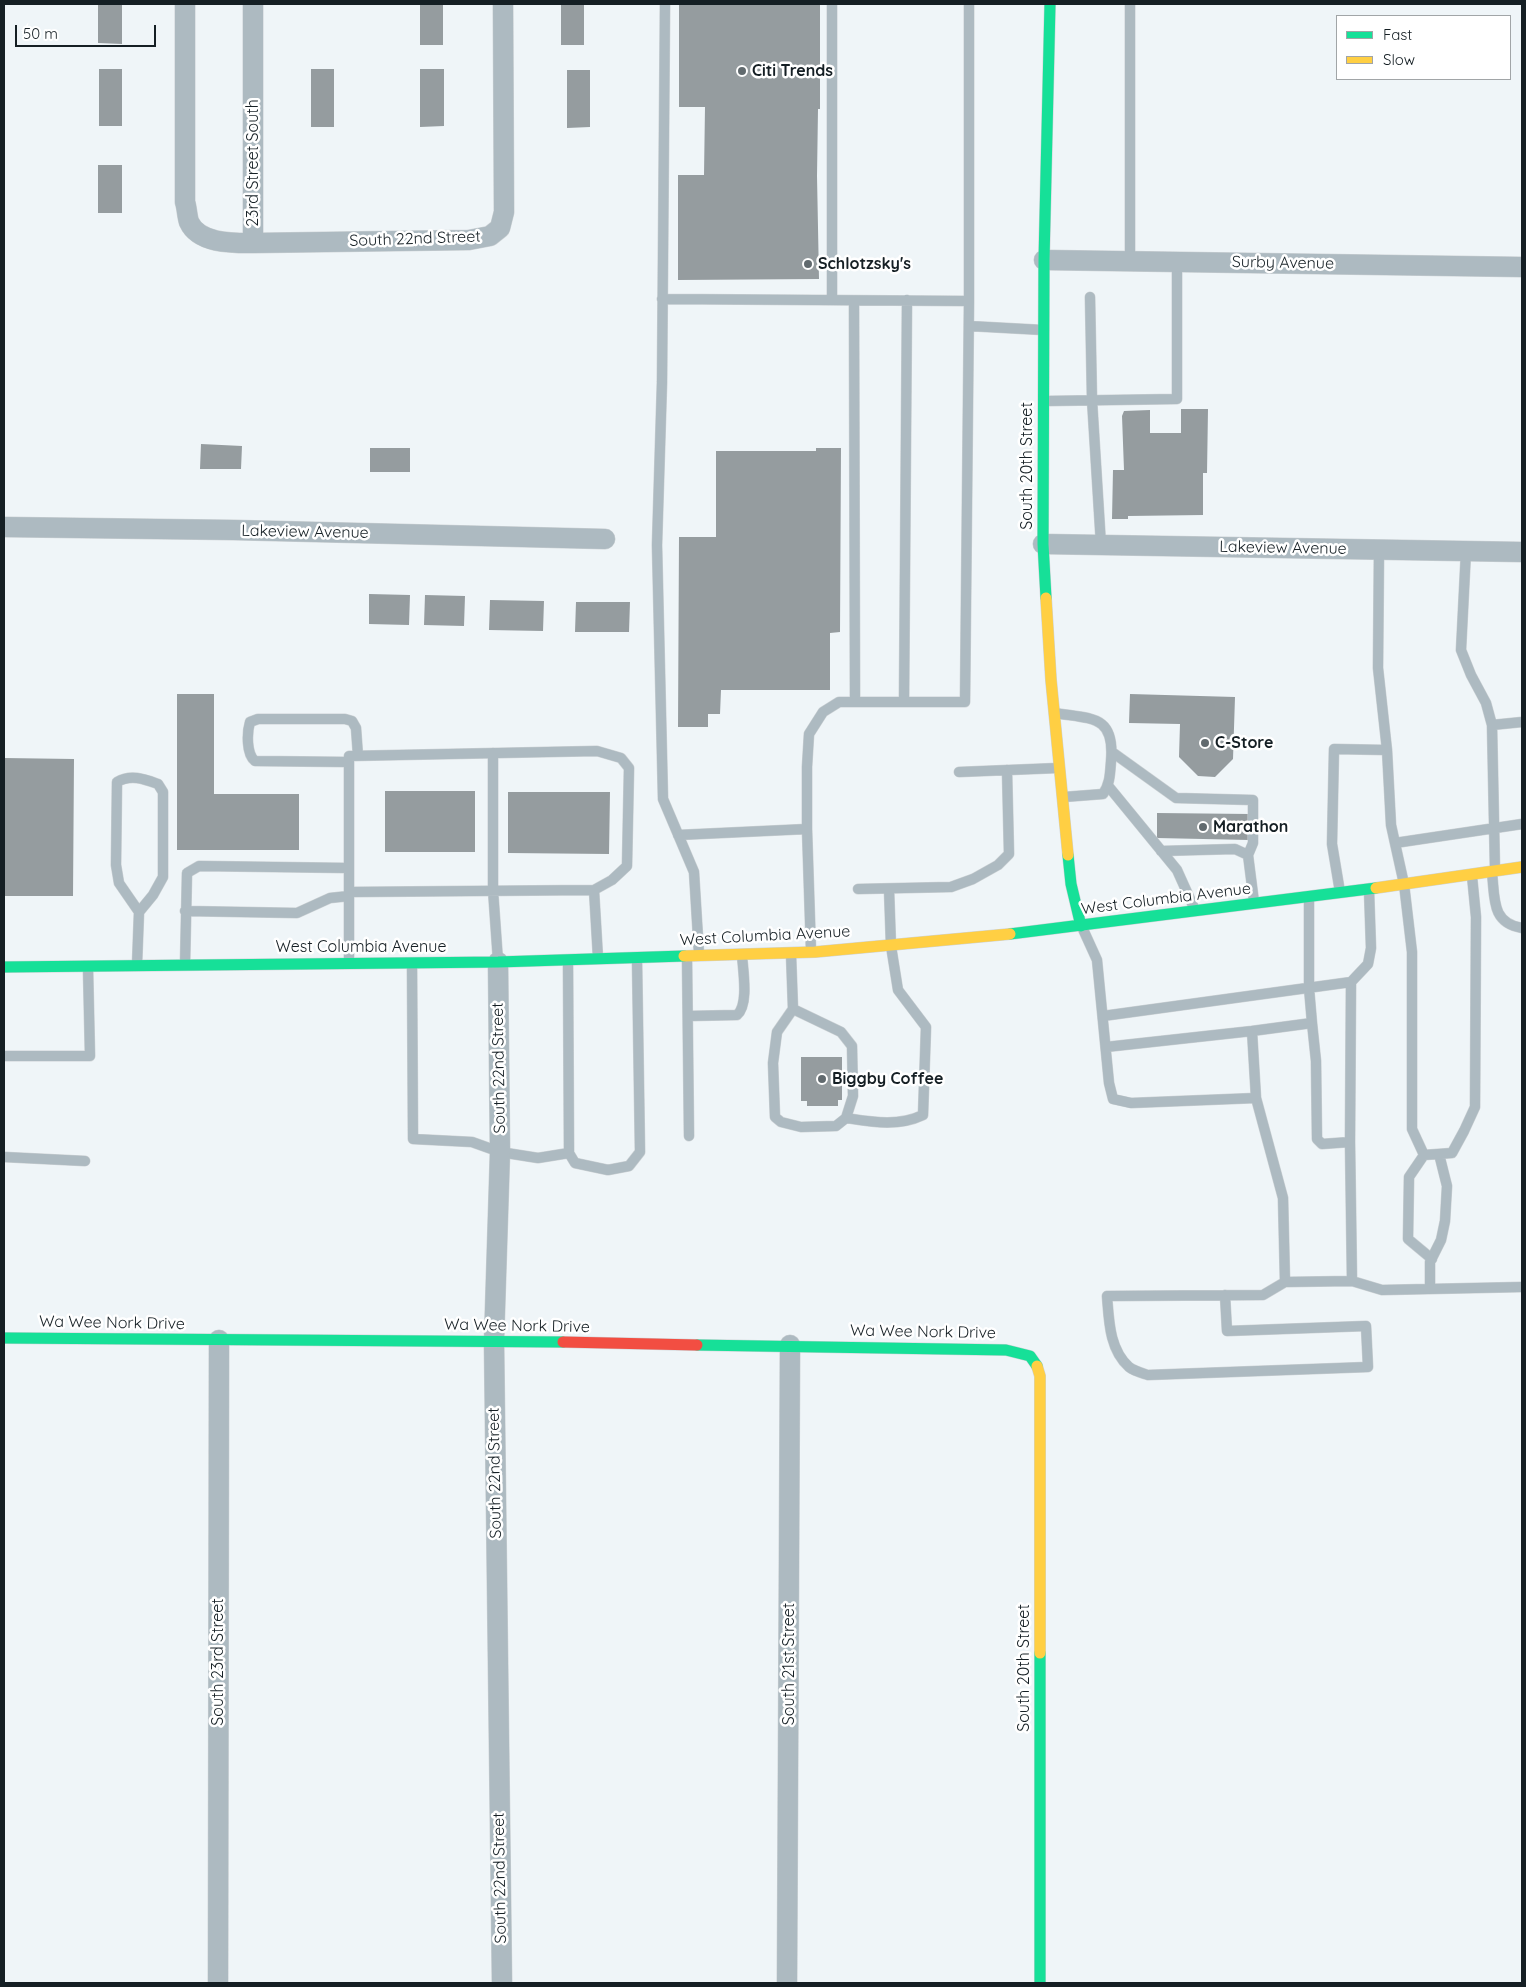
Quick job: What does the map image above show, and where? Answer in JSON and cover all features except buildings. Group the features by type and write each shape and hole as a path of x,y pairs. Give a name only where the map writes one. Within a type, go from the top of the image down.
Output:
{"main road":[{"name":"South 20th Street","path":"1050,4 1044,260 1043,544 1054,713 1062,797 1071,884 1081,926"},
{"name":"West Columbia Avenue","path":"4,967 498,962 811,952 891,946 1081,926 1341,893 1522,867"},
{"name":"Wa Wee Nork Drive","path":"4,1338 790,1345 1006,1350 1030,1356"},
{"name":"South 20th Street","path":"1030,1356 1036,1364 1040,1376 1040,1983"}],"street":[{"name":"23rd Street South","path":"185,4 186,202 190,223 200,234 218,241 253,243 253,4"},
{"name":"South 22nd Street","path":"253,243 469,240 490,236 500,228 504,212 504,4"},
{"name":"Surby Avenue","path":"1044,260 1522,267"},
{"name":"Lakeview Avenue","path":"4,527 234,530 605,539"},
{"name":"Lakeview Avenue","path":"1043,544 1522,552"},
{"name":"South 22nd Street","path":"498,962 500,1152 494,1341 502,1983"},
{"name":"South 23rd Street","path":"218,1983 219,1340"},
{"name":"South 21st Street","path":"788,1983 790,1345"}],"lane":[{"path":"665,4 657,545 663,799 694,872 693,956 688,1016 689,1136"},
{"path":"832,4 832,300"},
{"path":"811,952 807,829 809,734 823,712 838,702 965,702 969,326 969,4"},
{"path":"1130,4 1130,261"},
{"path":"1044,401 1177,399 1177,262"},
{"path":"1090,297 1092,400 1101,545"},
{"path":"662,299 969,301"},
{"path":"904,702 907,300"},
{"path":"854,301 856,702"},
{"path":"969,326 1044,330"},
{"path":"1379,549 1378,668 1387,750 1391,825 1404,884 1412,952 1412,1129 1424,1155"},
{"path":"1466,551 1461,650 1471,675 1486,702 1492,725 1495,828 1494,871 1497,909 1504,922 1512,927 1522,928"},
{"path":"1054,713 1090,718 1100,723 1109,732 1112,752 1109,787 1103,794 1062,797"},
{"path":"349,762 255,760 250,754 248,728 250,722 258,719 345,719 352,721 356,728 358,756"},
{"path":"1492,725 1522,722"},
{"path":"1341,893 1332,844 1334,749 1387,750"},
{"path":"185,911 297,913 330,898 349,894 493,890 594,890 612,880 627,866 630,768 621,758 597,752 349,756 349,762 349,868 349,894 349,964"},
{"path":"1112,752 1176,798 1253,800 1254,843 1248,854 1255,904"},
{"path":"493,753 493,890 498,962"},
{"path":"959,772 1060,768"},
{"path":"858,889 952,887 998,866 1009,854 1007,770"},
{"path":"137,966 139,912 119,883 116,865 117,782 123,778 137,777 158,784 163,792 162,876 153,895 139,912"},
{"path":"1109,787 1177,870 1195,911"},
{"path":"1395,843 1522,824"},
{"path":"678,836 807,829"},
{"path":"1161,851 1235,849 1248,854"},
{"path":"185,965 187,873 198,866 349,868"},
{"path":"1424,1155 1452,1153 1475,1107 1476,930 1472,874"},
{"path":"846,1118 878,1123 911,1121 923,1115 926,1027 898,990 891,946 889,889"},
{"path":"1104,1016 1351,982 1368,964 1371,948 1369,889"},
{"path":"594,890 598,959"},
{"path":"1308,897 1309,988 1316,1061 1317,1139 1322,1144 1350,1142"},
{"path":"1081,926 1096,960 1113,1099 1131,1103 1256,1098"},
{"path":"791,953 792,1009 777,1032 773,1063 775,1117 781,1122 801,1127 836,1126 846,1118 854,1096 852,1046 841,1032 792,1009"},
{"path":"688,1016 737,1015 741,1012 744,1000 742,954"},
{"path":"568,960 569,1153 575,1163 608,1170 630,1166 640,1152 637,958"},
{"path":"412,963 414,1139 472,1142 500,1152 538,1158 569,1153"},
{"path":"4,1056 90,1056 88,966"},
{"path":"1351,982 1350,1142 1352,1281"},
{"path":"1106,1047 1312,1023"},
{"path":"1252,1031 1256,1098 1283,1198 1285,1282"},
{"path":"1430,1289 1432,1258 1441,1240 1445,1221 1447,1186 1439,1154"},
{"path":"1424,1155 1409,1177 1408,1239 1432,1258"},
{"path":"4,1157 85,1161"},
{"path":"1225,1295 1227,1331 1366,1326 1368,1367 1148,1375 1130,1368 1118,1354 1110,1330 1107,1296 1225,1295 1263,1295 1285,1282 1352,1281 1382,1290 1522,1287"}],"traffic: fast":[{"path":"1046,598 1043,544 1044,260 1050,4"},
{"path":"1068,855 1071,884 1081,926"},
{"path":"1010,934 1376,888"},
{"path":"4,967 498,962 684,956"},
{"path":"4,1338 563,1342"},
{"path":"697,1345 1006,1350 1030,1356 1037,1366"},
{"path":"1040,1653 1040,1983"}],"traffic: slow":[{"path":"1046,598 1051,680 1068,855"},
{"path":"1376,888 1522,867"},
{"path":"684,956 815,952 1010,934"},
{"path":"1037,1366 1040,1376 1040,1653"}],"traffic: jam":[{"path":"563,1342 697,1345"}],"place":[{"name":"Citi Trends","path":"742,71"},
{"name":"Schlotzsky's","path":"808,264"},
{"name":"C-Store","path":"1205,743"},
{"name":"Marathon","path":"1203,827"},
{"name":"Biggby Coffee","path":"822,1079"}]}
